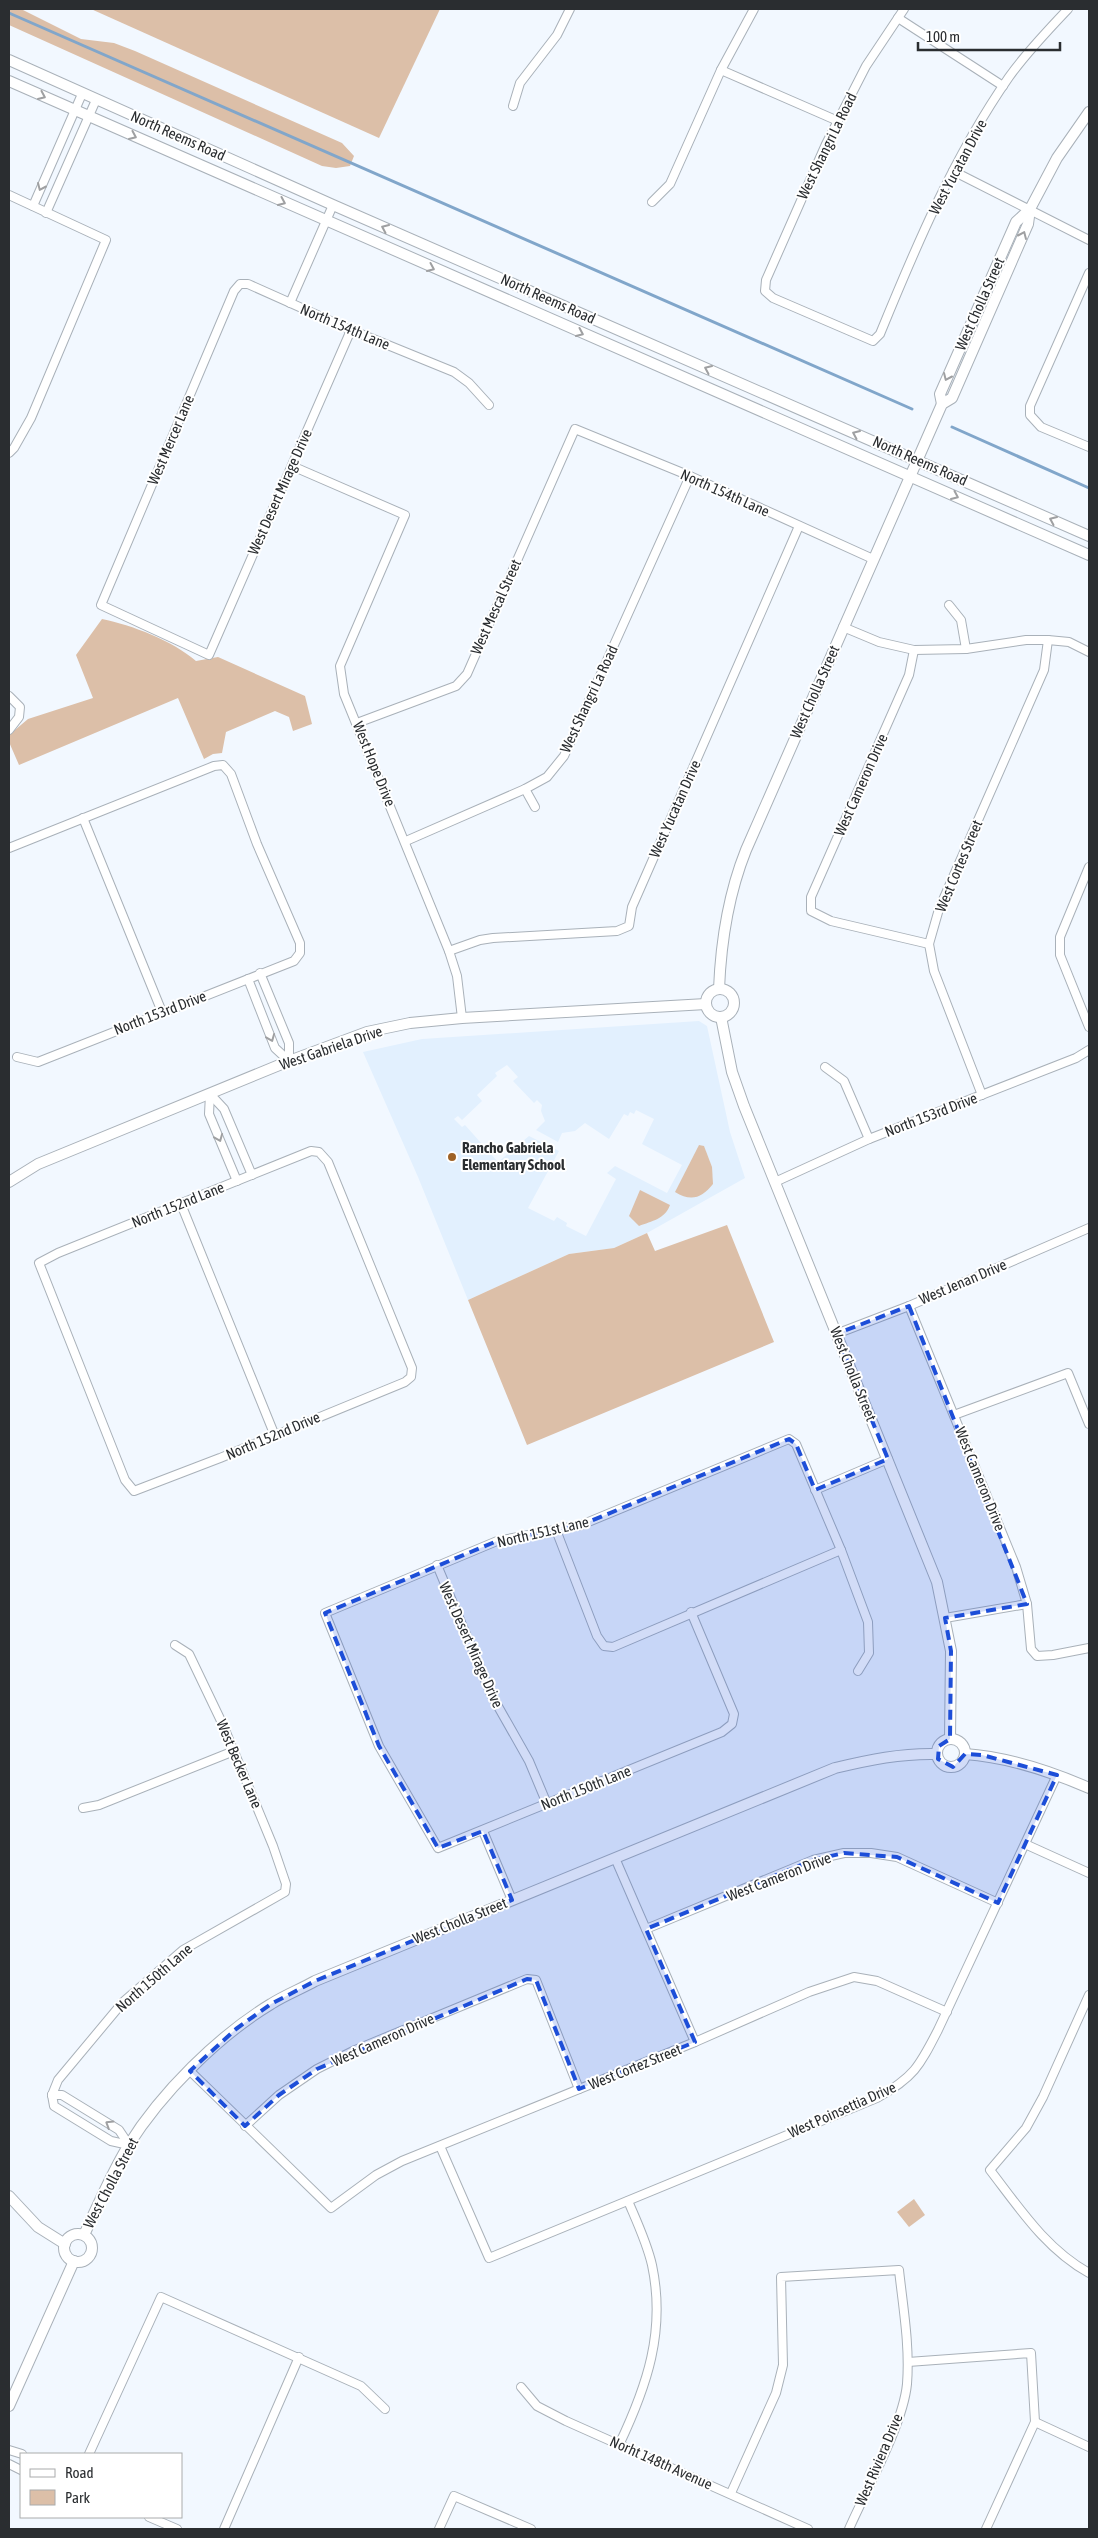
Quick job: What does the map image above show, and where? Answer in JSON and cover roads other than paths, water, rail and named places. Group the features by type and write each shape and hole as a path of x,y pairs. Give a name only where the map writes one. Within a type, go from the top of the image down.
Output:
{"street":[{"path":"513,106 520,83 557,35 570,9"},
{"name":"West Shangri La Road","path":"873,340 773,298 765,291 766,280 838,121 866,66 904,9"},
{"name":"West Yucatan Drive","path":"873,340 880,334 910,262 952,171 1003,86 1044,34 1068,9"},
{"path":"652,202 670,184 721,70 751,10"},
{"path":"898,18 1003,86"},
{"name":"North Reems Road","path":"9,60 333,205 1089,536"},
{"path":"721,70 838,121"},
{"name":"North Reems Road","path":"9,81 326,222 1089,555"},
{"path":"33,206 82,94"},
{"path":"46,212 96,100"},
{"name":"West Cholla Street","path":"719,989 722,935 737,871 942,404 952,398 1028,224 1030,209 1058,158 1089,112"},
{"path":"54,158 68,163"},
{"path":"952,171 1089,240"},
{"path":"9,195 106,240 31,418 14,448 9,453"},
{"path":"290,303 333,205"},
{"path":"1089,273 1030,406 1030,415 1040,427 1089,447"},
{"name":"West Mercer Lane","path":"209,655 101,605 234,292 240,284 248,284"},
{"name":"North 154th Lane","path":"248,284 351,330 454,372 469,383 489,405"},
{"name":"West Desert Mirage Drive","path":"209,655 351,330"},
{"name":"North 154th Lane","path":"575,429 690,476 873,559"},
{"name":"West Mescal Street","path":"357,723 456,686 467,674 575,429"},
{"name":"West Hope Drive","path":"292,466 406,515 340,666 344,694 449,951 457,976 462,1018"},
{"name":"West Shangri La Road","path":"406,842 525,789 547,777 564,756 690,476"},
{"name":"West Yucatan Drive","path":"449,951 480,940 617,931 629,926 632,907 799,526"},
{"path":"949,605 961,620 966,649"},
{"path":"843,626 879,642 914,650 966,649 1026,640 1048,640 1069,642 1089,652"},
{"name":"West Cortes Street","path":"982,1095 934,971 929,944 939,909 1044,670 1048,640"},
{"name":"West Cameron Drive","path":"914,650 909,675 812,897 811,911 818,916 929,944"},
{"path":"9,696 20,707 19,717 9,730"},
{"name":"North 153rd Drive","path":"17,1057 38,1062 294,961 300,953 300,943 257,844 232,774 223,765 214,766 84,818"},
{"path":"525,789 535,807"},
{"path":"9,848 84,818 162,1012"},
{"path":"1089,867 1060,937 1060,954 1089,1027"},
{"path":"260,973 289,1043 289,1061"},
{"path":"248,979 275,1048 289,1061"},
{"path":"719,989 728,991 733,999 729,1013 720,1016 712,1014 706,1004 711,992 719,989"},
{"name":"West Gabriela Drive","path":"9,1182 38,1164 289,1061 367,1032 410,1023 462,1018 706,1004"},
{"name":"West Cholla Street","path":"720,1016 738,1093 938,1582 951,1651 950,1739"},
{"path":"265,1022 278,1017"},
{"name":"North 153rd Drive","path":"774,1182 869,1139 1076,1058 1089,1050"},
{"path":"825,1067 844,1081 869,1139"},
{"path":"210,1094 224,1109 252,1175"},
{"path":"210,1094 209,1114 237,1181"},
{"name":"North 152nd Lane","path":"134,1491 125,1480 39,1263 58,1253 311,1151 318,1152 328,1162 412,1368 410,1377"},
{"path":"181,1204 275,1436"},
{"name":"West Jenan Drive","path":"836,1334 910,1306 1089,1228"},
{"name":"West Cameron Drive","path":"910,1306 1016,1567 1027,1604 1031,1649 1037,1656 1089,1648"},
{"path":"954,1415 1068,1373 1089,1424"},
{"name":"North 152nd Drive","path":"134,1491 275,1436 405,1382 410,1377"},
{"name":"North 151st Lane","path":"438,1848 379,1746 324,1613 497,1540 581,1526 789,1439 796,1444 815,1490"},
{"path":"858,1671 869,1653 868,1622 841,1550 815,1490 888,1459"},
{"path":"556,1530 597,1636 604,1646 613,1647 841,1550"},
{"name":"West Desert Mirage Drive","path":"437,1565 491,1694 529,1761 547,1804"},
{"path":"945,1618 1027,1604"},
{"name":"North 150th Lane","path":"438,1848 722,1732 732,1724 734,1714 692,1612"},
{"name":"West Becker Lane","path":"175,1645 189,1654 234,1751 273,1846 286,1884 284,1892"},
{"path":"950,1739 962,1745 965,1754 961,1762 953,1767 944,1765 937,1754 942,1742 950,1739"},
{"path":"83,1808 99,1805 234,1751"},
{"name":"West Cholla Street","path":"84,2235 101,2196 129,2145 190,2071 236,2029 271,2004 316,1981 835,1768 878,1758 937,1754"},
{"path":"965,1754 1012,1761 1058,1775 1089,1788"},
{"name":"West Poinsettia Drive","path":"440,2146 489,2258 877,2098 903,2083 921,2063 947,2012 1058,1775"},
{"path":"483,1831 512,1900"},
{"path":"1025,1844 1089,1874"},
{"name":"West Cameron Drive","path":"646,1929 813,1860 844,1853 871,1853 897,1857 998,1903"},
{"path":"615,1858 695,2042"},
{"name":"North 150th Lane","path":"52,2095 58,2080 123,2002 183,1950 284,1892"},
{"name":"West Cortez Street","path":"245,2126 331,2208 376,2175 402,2161 695,2042 809,1992 854,1977 877,1981 947,2012"},
{"name":"West Cameron Drive","path":"245,2126 279,2095 317,2069 355,2050 527,1979 536,1980 579,2089"},
{"path":"1089,1995 1043,2097 1026,2128 990,2170 1036,2230 1056,2251 1089,2273"},
{"path":"190,2071 245,2126"},
{"path":"52,2095 62,2095 120,2130 129,2145 111,2140 54,2106 52,2095"},
{"path":"9,2196 38,2227 65,2244"},
{"path":"619,2445 638,2404 652,2362 656,2328 657,2296 652,2264 628,2201"},
{"path":"72,2235 84,2235 91,2241 92,2251 87,2259 74,2261 66,2255 65,2244 72,2235"},
{"path":"9,2406 74,2261"},
{"name":"West Riviera Drive","path":"731,2493 776,2393 783,2365 781,2277 899,2270 908,2362 907,2386 900,2414 849,2529"},
{"path":"89,2453 161,2297 361,2386 385,2409"},
{"path":"908,2362 1031,2353 1035,2422 986,2529"},
{"path":"224,2529 298,2357"},
{"name":"Norht 148th Avenue","path":"520,2386 537,2406 619,2445 731,2493 808,2529"},
{"path":"1035,2422 1089,2447"},
{"path":"439,2529 454,2496 531,2529"},
{"path":"151,2518 177,2529"}],"waterway":[{"path":"9,13 912,409"},
{"path":"952,427 1089,488"}],"place":[{"name":"Rancho Gabriela Elementary School","path":"452,1157"}]}
